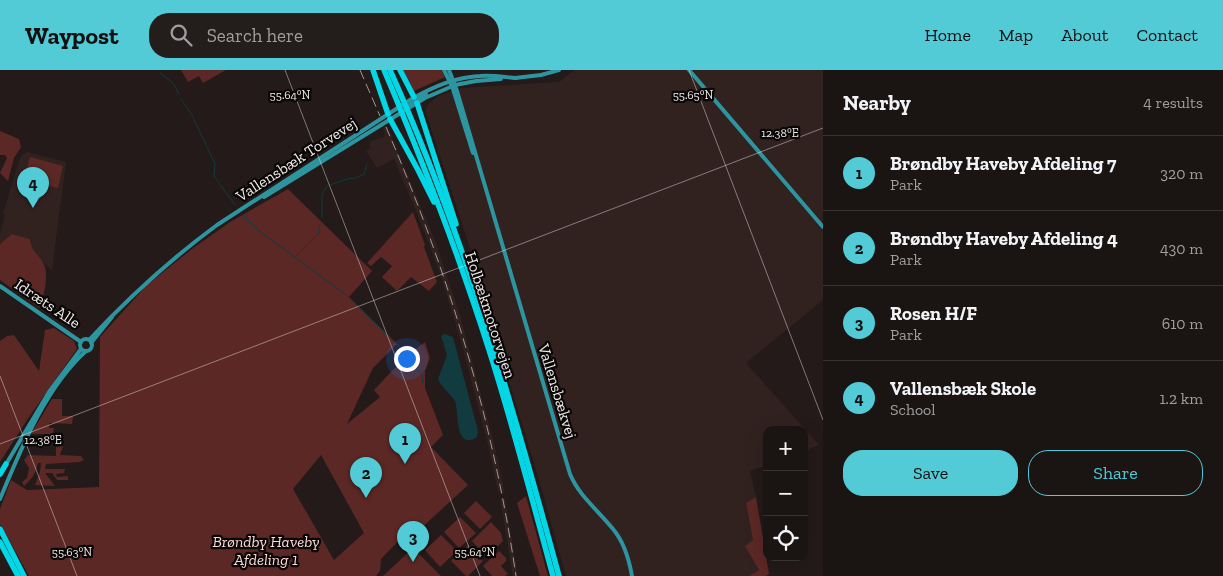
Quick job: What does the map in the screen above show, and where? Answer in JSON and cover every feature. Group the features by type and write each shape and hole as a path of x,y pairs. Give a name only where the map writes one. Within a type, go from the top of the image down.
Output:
{"highway":[{"path":"373,70 390,118 428,189 468,285"},
{"name":"Holbækmotorvejen","path":"384,70 430,183 468,285 512,427 553,576"},
{"name":"Holbækmotorvejen","path":"390,70 432,170 487,320 559,576"},
{"path":"400,70 409,87 457,225 467,262"},
{"path":"0,474 6,464"},
{"path":"0,529 24,576"},
{"path":"0,542 18,576"}],"street":[{"name":"Vallensbækvej","path":"444,70 453,83"},
{"name":"Vallensbækvej","path":"449,70 570,474 584,497 617,534 626,552 632,576"},
{"path":"413,102 425,98 453,83 533,77 559,70"},
{"path":"689,70 823,227"},
{"path":"409,87 417,93 436,86 483,76 516,78"},
{"path":"390,118 436,86"},
{"path":"413,102 431,88"},
{"name":"Vallensbæk Torvevej","path":"217,225 390,118"},
{"name":"Vallensbæk Torvevej","path":"84,350 91,348 90,341 128,298 164,266 217,225 390,118"},
{"name":"Idræts Alle","path":"0,286 82,342"},
{"path":"84,350 82,342 85,340 90,341"},
{"path":"0,478 6,464 49,392 84,350"},
{"path":"0,499 32,424 58,384 84,350"}],"shaded area":[{"path":"574,70 823,70 823,300 746,363 802,426 763,426 763,466 750,471 756,497 746,503 753,540 746,546 759,570 749,576 566,576 507,375 511,374 425,110 428,104 438,96 461,88 559,82"},
{"path":"387,126 434,238 460,315 494,443 504,490 503,494 498,491 488,444 462,345 440,273 417,213 394,159 377,168 366,151 370,148 369,142 384,137 385,132 383,128"},
{"path":"27,152 66,162 52,270 41,261 31,248 30,239 12,234 0,244 0,233 5,215 3,214 21,156"},
{"path":"808,433 819,445 808,449"},
{"path":"500,498 505,499 518,576 513,576"}],"green space":[{"path":"181,70 226,70 203,83 199,76 188,82"},
{"path":"403,70 441,70 445,77 414,91"},
{"path":"0,131 19,139 21,147 14,158 8,181 0,173 7,158 5,155 0,155"},
{"path":"30,157 63,166 58,188 24,180"},
{"name":"Brøndby Haveby Afdeling 1","path":"288,189 372,271 349,297 397,344 373,368 347,424 380,397 374,390 404,358 425,342 430,358 425,371 425,388 443,435 431,447 468,485 417,532 410,526 407,528 407,532 381,559 380,571 376,576 29,576 0,524 0,509 11,480 27,490 99,487 100,337 147,285 230,222","holes":["321,455 364,533 334,560 293,489"]},
{"path":"413,212 437,282 429,291 411,277 397,291 382,277 392,266 381,257 371,266 367,263"},
{"path":"12,234 30,239 32,248 45,267 45,288 39,308 0,280 0,244"},
{"path":"54,328 74,341 77,349 0,462 0,341 7,336 14,335 39,371 45,330"},
{"path":"52,399 62,399 62,416 73,416 72,424 49,423 49,428 54,428 53,434 31,434"},
{"path":"63,446 60,455 81,456 84,460 80,462 46,464 45,469 65,469 64,473 56,474 57,477 68,476 68,480 57,480 52,473 45,473 55,486 35,485 40,472 41,463 38,463 33,476 24,486 22,482 27,478 29,468 24,460 28,455 56,456 56,447"},
{"path":"526,496 548,576 540,576 517,503"},
{"path":"756,497 763,538 763,561 767,561 769,574 766,576 749,576 759,570 745,546 753,540 746,503"},
{"path":"476,501 492,517 480,529 464,513"},
{"path":"460,517 476,533 459,548 444,532"},
{"path":"491,522 501,533 503,541 487,557 472,541"},
{"path":"441,535 457,551 440,567 425,550"},
{"path":"468,545 483,561 466,576 451,561"},
{"path":"413,548 441,576 383,576"},
{"path":"499,551 506,558 506,561 501,566 508,574 505,576 492,576 483,566"}],"water":[{"path":"445,334 453,337 478,431 477,437 470,440 464,439 461,435 455,401 438,379 447,355 441,336"}],"waterway":[{"path":"160,73 173,83 179,94"},
{"path":"181,99 192,115 215,164 214,176 235,205"},
{"path":"322,217 322,194 327,186 364,174 367,164"},
{"path":"244,216 259,231 345,294 400,347 422,375 423,383"},
{"path":"296,256 318,234 320,224"}],"railway":[{"path":"360,70 380,116"},
{"path":"386,127 429,236 466,347 495,460 516,576"}],"place":[{"name":"Vallensbæk Skole","path":"33,208"},
{"name":"Brøndby Haveby Afdeling 7","path":"405,464"},
{"name":"Brøndby Haveby Afdeling 4","path":"366,498"},
{"name":"Rosen H/F","path":"413,562"}]}
